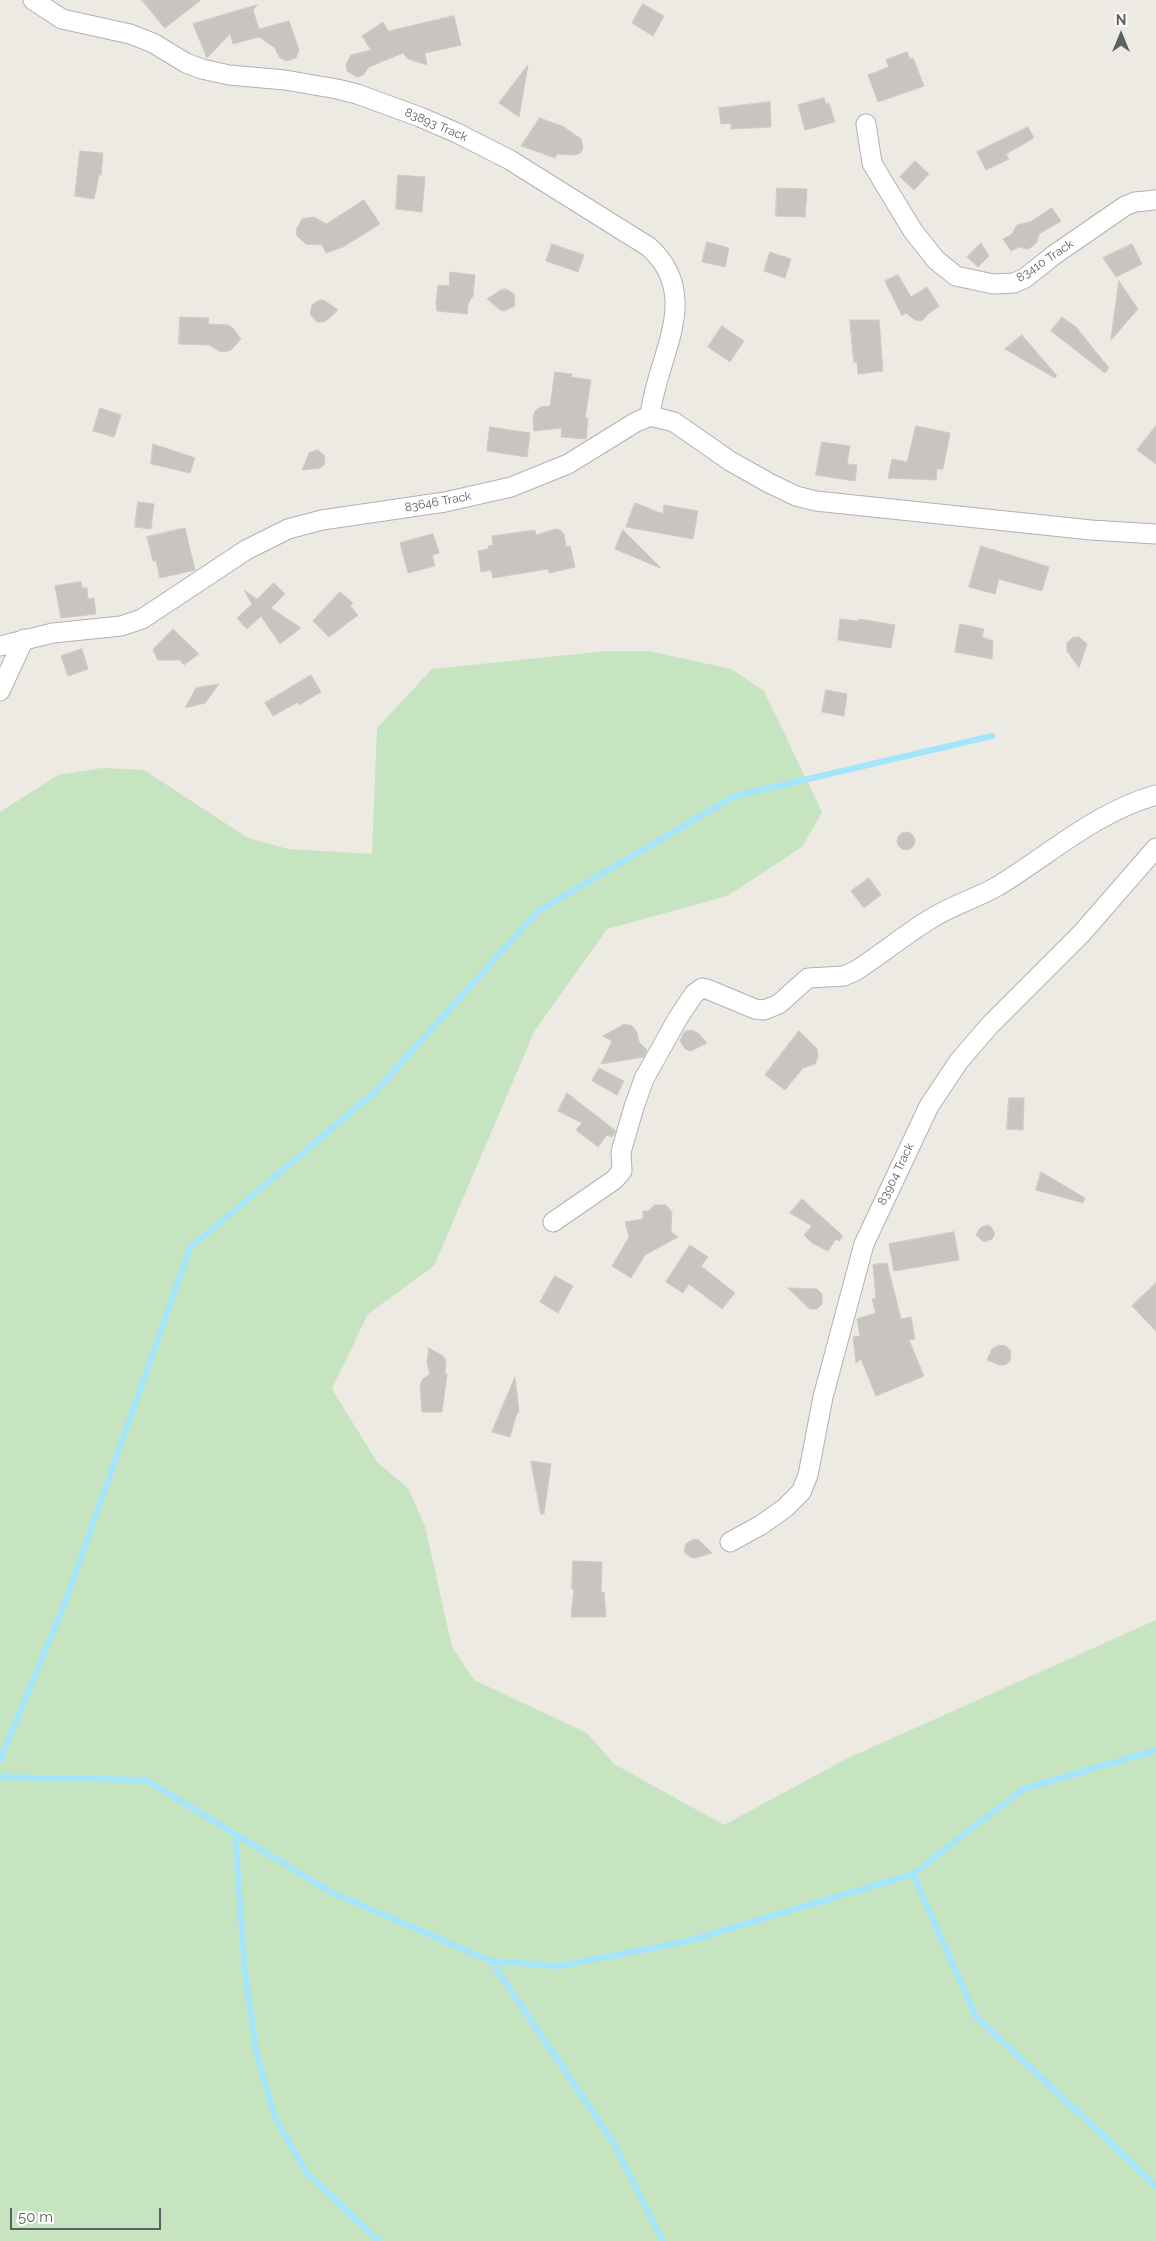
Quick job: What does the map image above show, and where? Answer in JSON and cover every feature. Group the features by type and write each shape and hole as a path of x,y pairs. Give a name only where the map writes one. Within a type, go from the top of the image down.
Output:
{"street":[{"name":"83893 Track","path":"32,0 62,19 130,34 153,43 186,63 202,70 229,76 285,80 337,89 357,94 420,117 457,133 510,160 649,247 660,257 672,277 676,290 676,311 672,331 653,393 650,416"},
{"name":"83410 Track","path":"866,124 872,163 912,231 936,260 956,276 976,282 1005,284 1026,278 1054,255 1125,206 1135,202 1156,200"},
{"path":"650,416 674,422 684,427 730,461 769,483 796,496 816,501 1090,530 1156,534"},
{"name":"83646 Track","path":"0,646 24,639 53,634 121,626 142,619 246,550 288,530 322,520 445,502 511,487 568,464 636,422 650,416"},
{"path":"0,691 24,639"},
{"path":"553,1222 614,1180 622,1171 621,1152 644,1079 678,1018 694,994 702,988 755,1009 764,1010 772,1008 808,978 844,976 857,970 932,918 997,886 1076,833 1111,813 1156,795"},
{"name":"83904 Track","path":"730,1542 761,1525 785,1508 801,1492 808,1475 823,1397 864,1244 929,1106 959,1061 990,1025 1082,933 1156,848"}],"green space":[{"path":"607,651 649,651 731,669 764,691 822,812 802,847 727,896 607,929 534,1032 434,1266 368,1314 332,1389 377,1462 408,1488 425,1526 452,1647 474,1680 587,1733 614,1764 724,1825 846,1759 1156,1620 1156,2241 0,2241 0,812 58,775 102,768 144,770 248,838 288,849 372,854 377,728 432,669"}],"building":[{"path":"142,0 201,0 165,28"},
{"path":"643,4 664,16 653,36 632,23"},
{"path":"257,5 253,10 259,29 289,21 299,50 296,58 286,61 279,57 275,48 259,37 233,44 230,34 207,58 193,24"},
{"path":"454,16 461,45 425,53 427,65 408,59 403,53 369,67 363,75 357,77 347,71 346,65 351,55 371,50 362,36 383,22 388,31"},
{"path":"907,52 910,59 913,58 924,86 878,102 868,75 889,67 886,60"},
{"path":"528,65 519,117 499,103"},
{"path":"824,98 826,104 829,103 835,122 805,130 798,105"},
{"path":"770,102 771,127 731,129 731,123 721,124 719,108"},
{"path":"540,118 564,127 581,139 583,149 580,153 575,155 557,154 555,158 521,146"},
{"path":"1028,127 1034,138 1006,154 1009,159 986,170 977,152"},
{"path":"80,151 103,153 101,175 99,175 94,199 75,196"},
{"path":"915,161 929,174 914,190 900,177"},
{"path":"398,175 425,177 422,212 396,209"},
{"path":"777,188 807,189 805,217 776,216"},
{"path":"364,200 380,224 343,247 326,253 322,245 306,244 297,236 296,230 302,219 314,217 326,224"},
{"path":"1052,208 1061,221 1039,234 1037,242 1028,249 1019,247 1011,251 1003,239 1012,234 1017,225 1030,222"},
{"path":"707,242 729,248 725,267 702,262"},
{"path":"981,243 989,256 978,267 967,257"},
{"path":"552,244 584,255 578,272 546,261"},
{"path":"1132,244 1142,264 1116,277 1103,258"},
{"path":"770,252 791,259 785,278 764,271"},
{"path":"450,272 475,275 473,296 468,304 467,314 437,311 438,285 449,286"},
{"path":"898,275 911,297 927,287 939,306 922,321 915,320 906,313 902,316 885,281"},
{"path":"1119,281 1138,309 1111,340"},
{"path":"506,289 514,294 515,306 504,311 487,299"},
{"path":"320,300 325,301 338,310 326,321 317,322 310,314 312,305"},
{"path":"180,317 209,318 208,324 228,325 233,328 241,339 231,350 225,352 209,345 179,344"},
{"path":"1062,317 1076,327 1109,368 1105,373 1051,331"},
{"path":"850,320 879,320 883,371 858,374 857,362 854,362"},
{"path":"722,326 744,341 730,362 708,347"},
{"path":"1022,335 1057,376 1055,378 1005,349"},
{"path":"555,372 572,374 571,377 591,380 585,418 588,418 586,439 561,437 562,428 534,431 533,417 535,411 540,407 550,406"},
{"path":"100,408 121,415 114,437 93,431"},
{"path":"916,426 950,433 943,469 937,469 936,480 888,478 892,459 907,462"},
{"path":"1156,426 1156,464 1137,450"},
{"path":"490,427 530,433 527,457 487,451"},
{"path":"822,442 850,446 847,464 857,465 855,481 816,475"},
{"path":"153,444 195,458 190,473 151,464"},
{"path":"318,450 325,456 324,465 320,468 302,470 309,453"},
{"path":"138,502 154,504 151,529 135,527"},
{"path":"635,503 663,514 664,505 698,511 693,539 626,527"},
{"path":"185,528 195,570 160,578 156,561 153,561 147,537"},
{"path":"555,529 560,530 564,534 566,547 570,546 575,567 549,573 548,569 493,578 491,570 481,572 478,551 488,549 488,546 493,545 492,536 535,530 536,535"},
{"path":"623,530 661,568 615,549"},
{"path":"433,534 439,553 432,555 435,566 408,573 400,543"},
{"path":"981,546 1049,567 1042,591 999,579 995,594 969,587"},
{"path":"81,582 82,588 87,588 88,599 94,598 96,614 61,618 55,586"},
{"path":"274,583 285,594 271,608 301,628 280,644 261,616 247,629 237,618 252,604 244,590 257,599"},
{"path":"340,592 353,603 350,606 358,615 329,637 313,621"},
{"path":"840,619 859,621 859,619 895,625 891,648 838,640"},
{"path":"960,624 984,629 982,637 993,641 992,659 955,652"},
{"path":"173,629 199,654 184,665 180,660 158,660 153,650"},
{"path":"1079,637 1087,644 1079,668 1067,651 1067,643 1072,638"},
{"path":"82,649 88,669 68,676 61,656"},
{"path":"311,675 321,692 299,705 298,702 273,716 265,703"},
{"path":"219,684 205,703 185,708 196,688"},
{"path":"826,690 847,694 844,716 822,712"},
{"path":"902,832 910,832 915,837 913,848 902,850 897,845 897,837"},
{"path":"869,878 881,895 864,908 851,891"},
{"path":"625,1024 632,1026 637,1032 639,1042 647,1050 644,1057 601,1064 612,1041 603,1036"},
{"path":"691,1030 698,1033 707,1043 691,1051 685,1049 680,1041 684,1032"},
{"path":"799,1031 817,1049 818,1057 815,1064 803,1068 785,1090 765,1075"},
{"path":"599,1068 624,1081 617,1095 592,1081"},
{"path":"567,1093 616,1131 612,1137 607,1135 598,1147 576,1130 582,1123 558,1111"},
{"path":"1009,1098 1024,1098 1023,1130 1007,1129"},
{"path":"1041,1172 1085,1198 1083,1203 1036,1190"},
{"path":"802,1199 843,1236 839,1241 836,1239 828,1251 812,1243 804,1235 812,1226 790,1213"},
{"path":"655,1205 666,1205 672,1212 671,1232 678,1237 645,1255 631,1278 612,1266 629,1237 625,1222 643,1219 643,1211 648,1211"},
{"path":"988,1225 995,1234 992,1239 984,1242 976,1235 980,1228"},
{"path":"954,1232 959,1260 894,1271 889,1244"},
{"path":"690,1245 708,1257 701,1266 735,1293 722,1309 689,1284 683,1293 666,1282"},
{"path":"887,1263 901,1319 911,1317 915,1339 909,1340 924,1376 876,1396 861,1359 856,1363 853,1337 860,1336 857,1319 876,1313 872,1299 876,1298 873,1265"},
{"path":"555,1276 573,1286 558,1313 540,1302"},
{"path":"1156,1283 1156,1331 1132,1306"},
{"path":"788,1288 817,1289 822,1294 822,1304 817,1309 810,1309"},
{"path":"999,1345 1006,1346 1011,1351 1010,1361 1005,1365 999,1365 987,1360 992,1349"},
{"path":"429,1348 443,1356 446,1361 445,1373 447,1374 442,1412 422,1412 420,1385 423,1379 430,1374 427,1363"},
{"path":"515,1377 519,1411 510,1437 492,1432"},
{"path":"531,1461 551,1464 544,1514 541,1514"},
{"path":"694,1539 699,1540 712,1553 695,1558 690,1557 684,1552 686,1544"},
{"path":"573,1561 602,1562 601,1592 604,1592 606,1617 571,1617 574,1589 572,1589"}],"waterway":[{"path":"0,1760 65,1603 190,1248 375,1092 538,911 735,796 992,736"},
{"path":"0,1777 146,1780 331,1892 491,1961 560,1966 688,1941 913,1874 1023,1789 1156,1750"},
{"path":"235,1834 245,1972 256,2050 275,2118 307,2173 379,2241"},
{"path":"913,1874 976,2017 1156,2187"},
{"path":"491,1961 613,2142 663,2241"}]}
